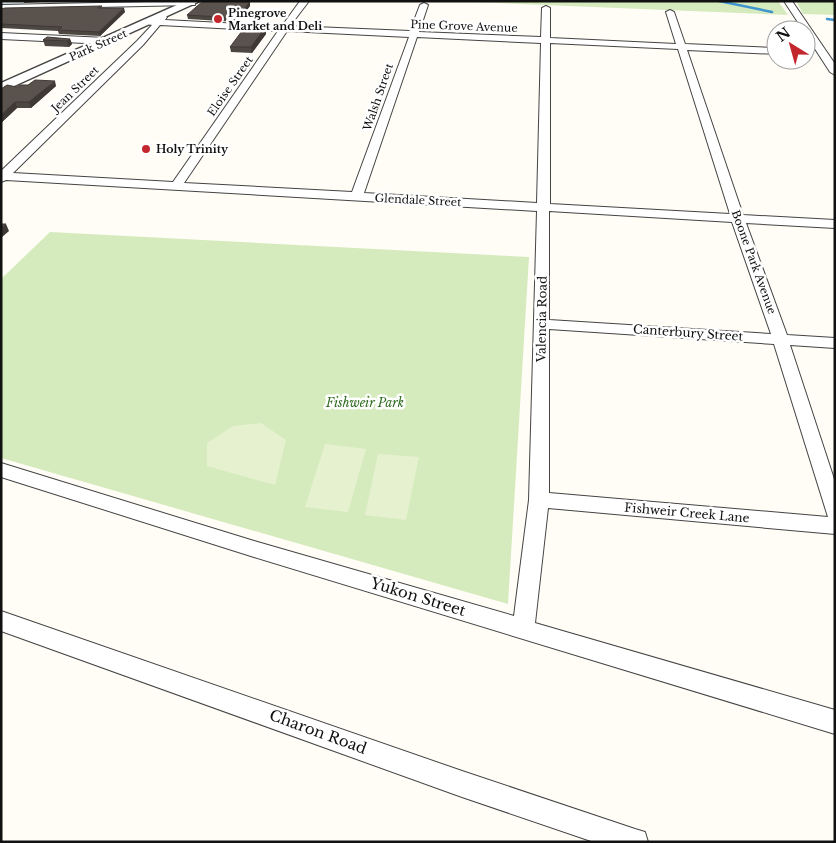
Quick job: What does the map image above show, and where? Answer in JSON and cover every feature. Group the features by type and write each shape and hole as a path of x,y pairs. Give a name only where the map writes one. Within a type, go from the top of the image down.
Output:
{"street":[{"path":"5,3 112,1"},
{"name":"Eloise Street","path":"176,186 294,14 306,1"},
{"path":"788,1 835,72"},
{"path":"5,3 193,2"},
{"name":"Park Street","path":"1,88 106,41 157,21 193,2"},
{"name":"Walsh Street","path":"357,196 424,5"},
{"name":"Valencia Road","path":"523,629 538,500 546,8"},
{"name":"Boone Park Avenue","path":"670,12 735,211 781,340 835,513"},
{"name":"Pine Grove Avenue","path":"157,21 284,30 766,51"},
{"name":"Jean Street","path":"2,176 157,21"},
{"path":"1,36 106,41"},
{"path":"816,52 835,54"},
{"name":"Glendale Street","path":"2,176 835,224"},
{"name":"Canterbury Street","path":"541,324 835,343"},
{"name":"Yukon Street","path":"1,470 835,722"},
{"name":"Fishweir Creek Lane","path":"538,500 835,526"},
{"name":"Charon Road","path":"1,621 462,784 635,842"}],"green space":[{"path":"448,1 778,1 788,15"},
{"path":"796,1 835,1 835,15 803,14"},
{"name":"Fishweir Park","path":"50,232 529,257 508,604 1,458 1,279"},
{"path":"261,423 286,440 275,485 207,466 207,443 233,426"},
{"path":"325,444 366,449 348,512 305,507"},
{"path":"378,454 419,457 406,520 365,515"}],"building":[{"path":"203,1 250,2 236,18 187,15"},
{"path":"102,6 98,8 124,8 99,32 58,30 62,27 1,24 1,9 5,8"},
{"path":"245,27 265,28 251,47 230,47"},
{"path":"47,37 70,39 67,41 43,40"},
{"path":"35,80 55,81 29,102 15,102 1,115 1,89 7,85 17,87 28,85"}],"waterway":[{"path":"127,3 155,1"},
{"path":"719,1 772,12"},
{"path":"1,5 23,5"},
{"path":"827,19 835,20"}],"place":[{"name":"Pinegrove Market and Deli","path":"218,19"},
{"name":"Holy Trinity","path":"146,149"}]}
